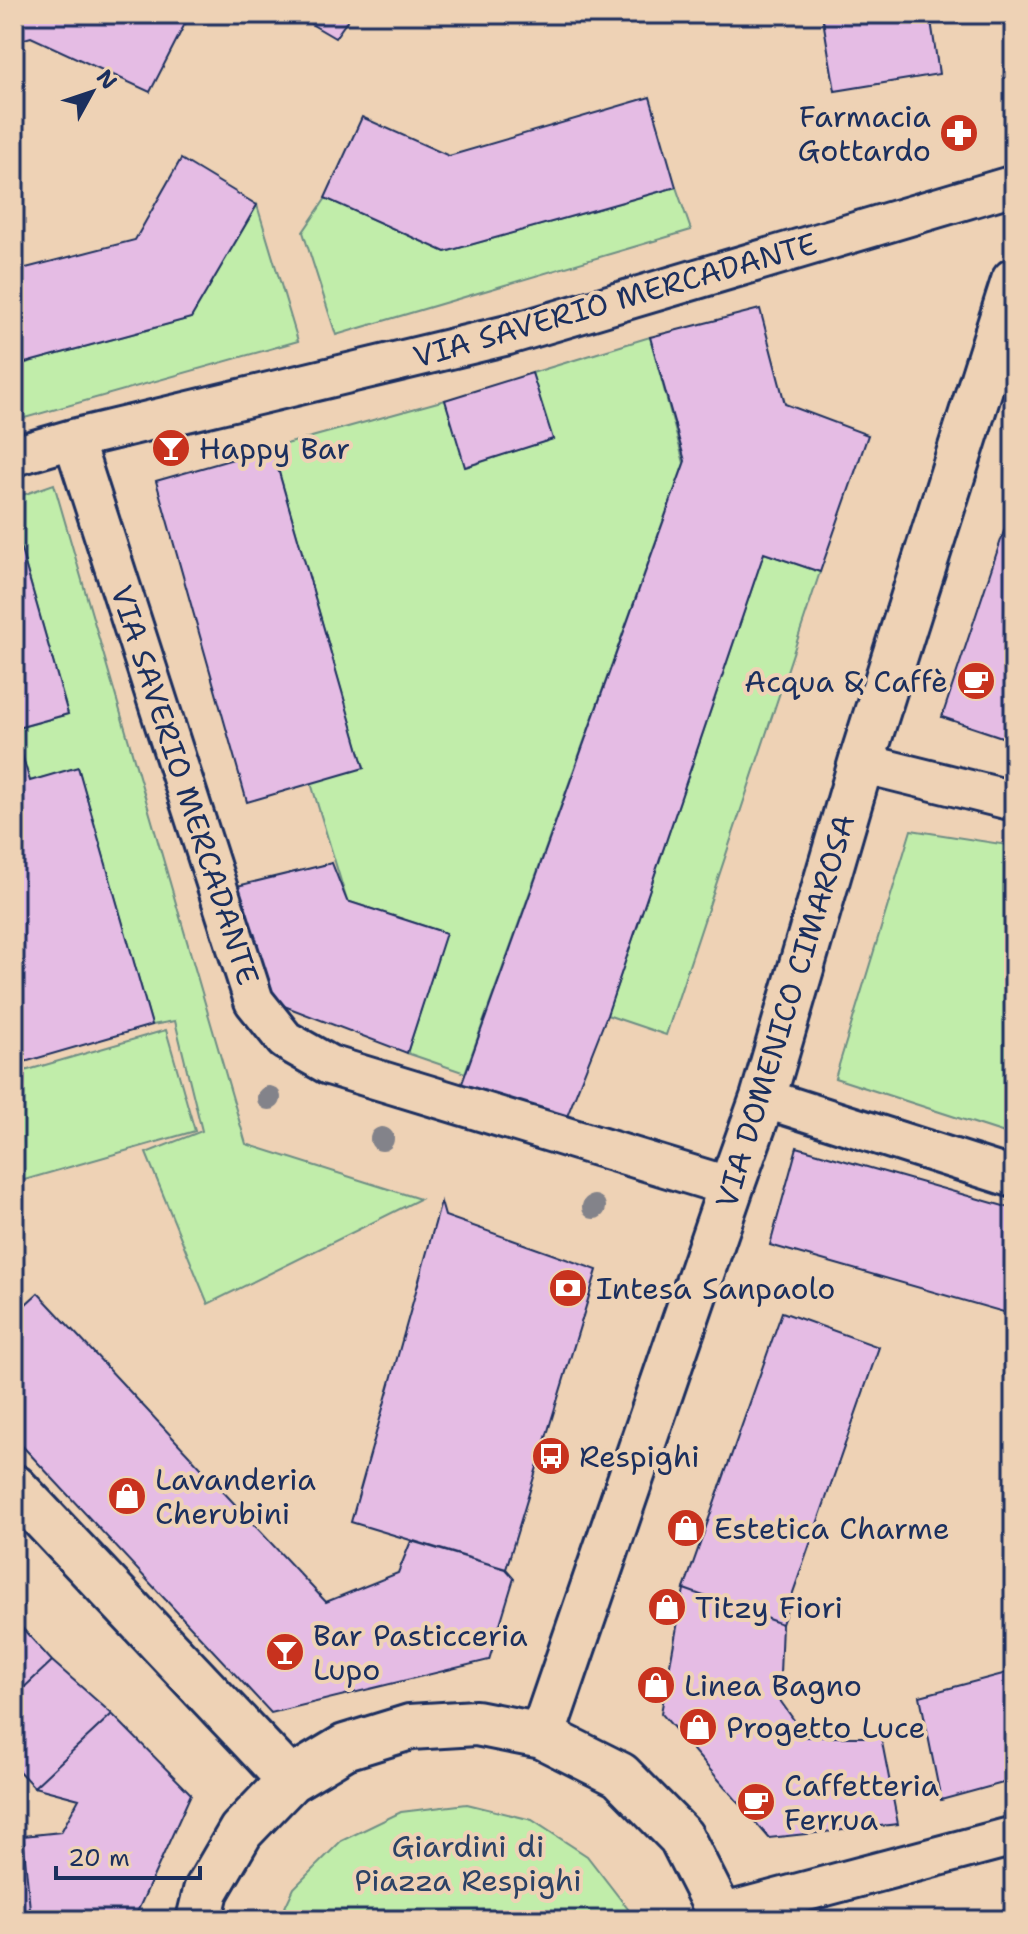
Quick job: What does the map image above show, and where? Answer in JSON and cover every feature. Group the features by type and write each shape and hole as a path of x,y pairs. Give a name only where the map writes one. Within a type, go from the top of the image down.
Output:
{"street":[{"name":"VIA SAVERIO MERCADANTE","path":"14,456 73,439 508,335 1014,185"},
{"name":"VIA DOMENICO CIMAROSA","path":"542,1736 763,1098 861,763 1014,281"},
{"name":"VIA SAVERIO MERCADANTE","path":"73,439 254,1001 285,1040 329,1065 731,1187"},
{"path":"861,763 1014,801"},
{"path":"763,1098 1014,1178"},
{"path":"14,1487 290,1780"},
{"path":"199,1920 206,1891 241,1831 290,1780 345,1747 410,1727 476,1723 542,1736 620,1775 681,1837 721,1917 1014,1836"}],"green space":[{"path":"676,187 691,230 336,335 303,232 326,198 445,252"},
{"path":"257,205 298,341 14,421 14,366 191,318"},
{"path":"650,337 684,463 465,1073 407,1053 445,933 347,901 311,783 358,748 272,448 445,400 466,467 552,439 532,373"},
{"path":"54,484 246,1144 420,1199 208,1304 146,1153 202,1131 175,1021 152,1025 78,768 30,781 14,729 68,714 14,525 14,498"},
{"path":"764,553 820,572 666,1035 607,1015"},
{"path":"911,830 1014,846 1014,1136 835,1078"},
{"path":"166,1030 195,1131 14,1183 14,1074"},
{"name":"Giardini di Piazza Respighi","path":"467,1804 532,1820 587,1856 628,1909 632,1920 279,1920 294,1888 341,1841 401,1812"}],"building":[{"path":"14,14 190,14 150,92 31,37 14,42"},
{"path":"294,14 352,14 335,38"},
{"path":"822,14 930,14 939,74 835,91"},
{"path":"650,97 676,187 445,252 325,198 362,117 449,156"},
{"path":"181,159 257,205 191,318 14,366 14,271 135,240"},
{"path":"760,309 785,404 868,435 820,572 764,553 607,1015 564,1124 460,1089 685,461 650,337"},
{"path":"532,373 553,439 465,467 445,400"},
{"path":"272,448 364,768 247,802 156,481"},
{"path":"1014,501 1014,741 942,717"},
{"path":"14,525 68,714 14,729"},
{"path":"14,729 30,781 78,767 152,1025 14,1065"},
{"path":"332,863 347,901 446,933 407,1053 258,996 225,889"},
{"path":"797,1147 1014,1209 1014,1315 770,1245"},
{"path":"441,1202 445,1216 597,1270 506,1569 351,1522"},
{"path":"38,1293 326,1602 398,1573 411,1541 506,1569 514,1578 489,1660 271,1713 14,1437 14,1315"},
{"path":"782,1312 879,1347 782,1624 684,1589"},
{"path":"684,1589 782,1624 779,1699 806,1737 881,1737 898,1824 769,1838 661,1713"},
{"path":"14,1619 52,1661 14,1697"},
{"path":"52,1661 112,1714 34,1787 14,1766 14,1697"},
{"path":"1014,1671 1014,1780 941,1800 920,1696"},
{"path":"112,1714 191,1794 134,1919 31,1920 23,1836 61,1832 79,1799 34,1787"},
{"path":"14,1835 23,1836 31,1920 14,1919"}],"place":[{"name":"Farmacia Gottardo","path":"959,133"},
{"name":"Happy Bar","path":"171,448"},
{"name":"Acqua & Caffè","path":"976,681"},
{"name":"Intesa Sanpaolo","path":"568,1288"},
{"name":"Respighi","path":"551,1456"},
{"name":"Lavanderia Cherubini","path":"127,1496"},
{"name":"Estetica Charme","path":"686,1528"},
{"name":"Titzy Fiori","path":"667,1607"},
{"name":"Bar Pasticceria Lupo","path":"285,1652"},
{"name":"Linea Bagno","path":"656,1685"},
{"name":"Progetto Luce","path":"698,1727"},
{"name":"Caffetteria Ferrua","path":"756,1802"}]}
